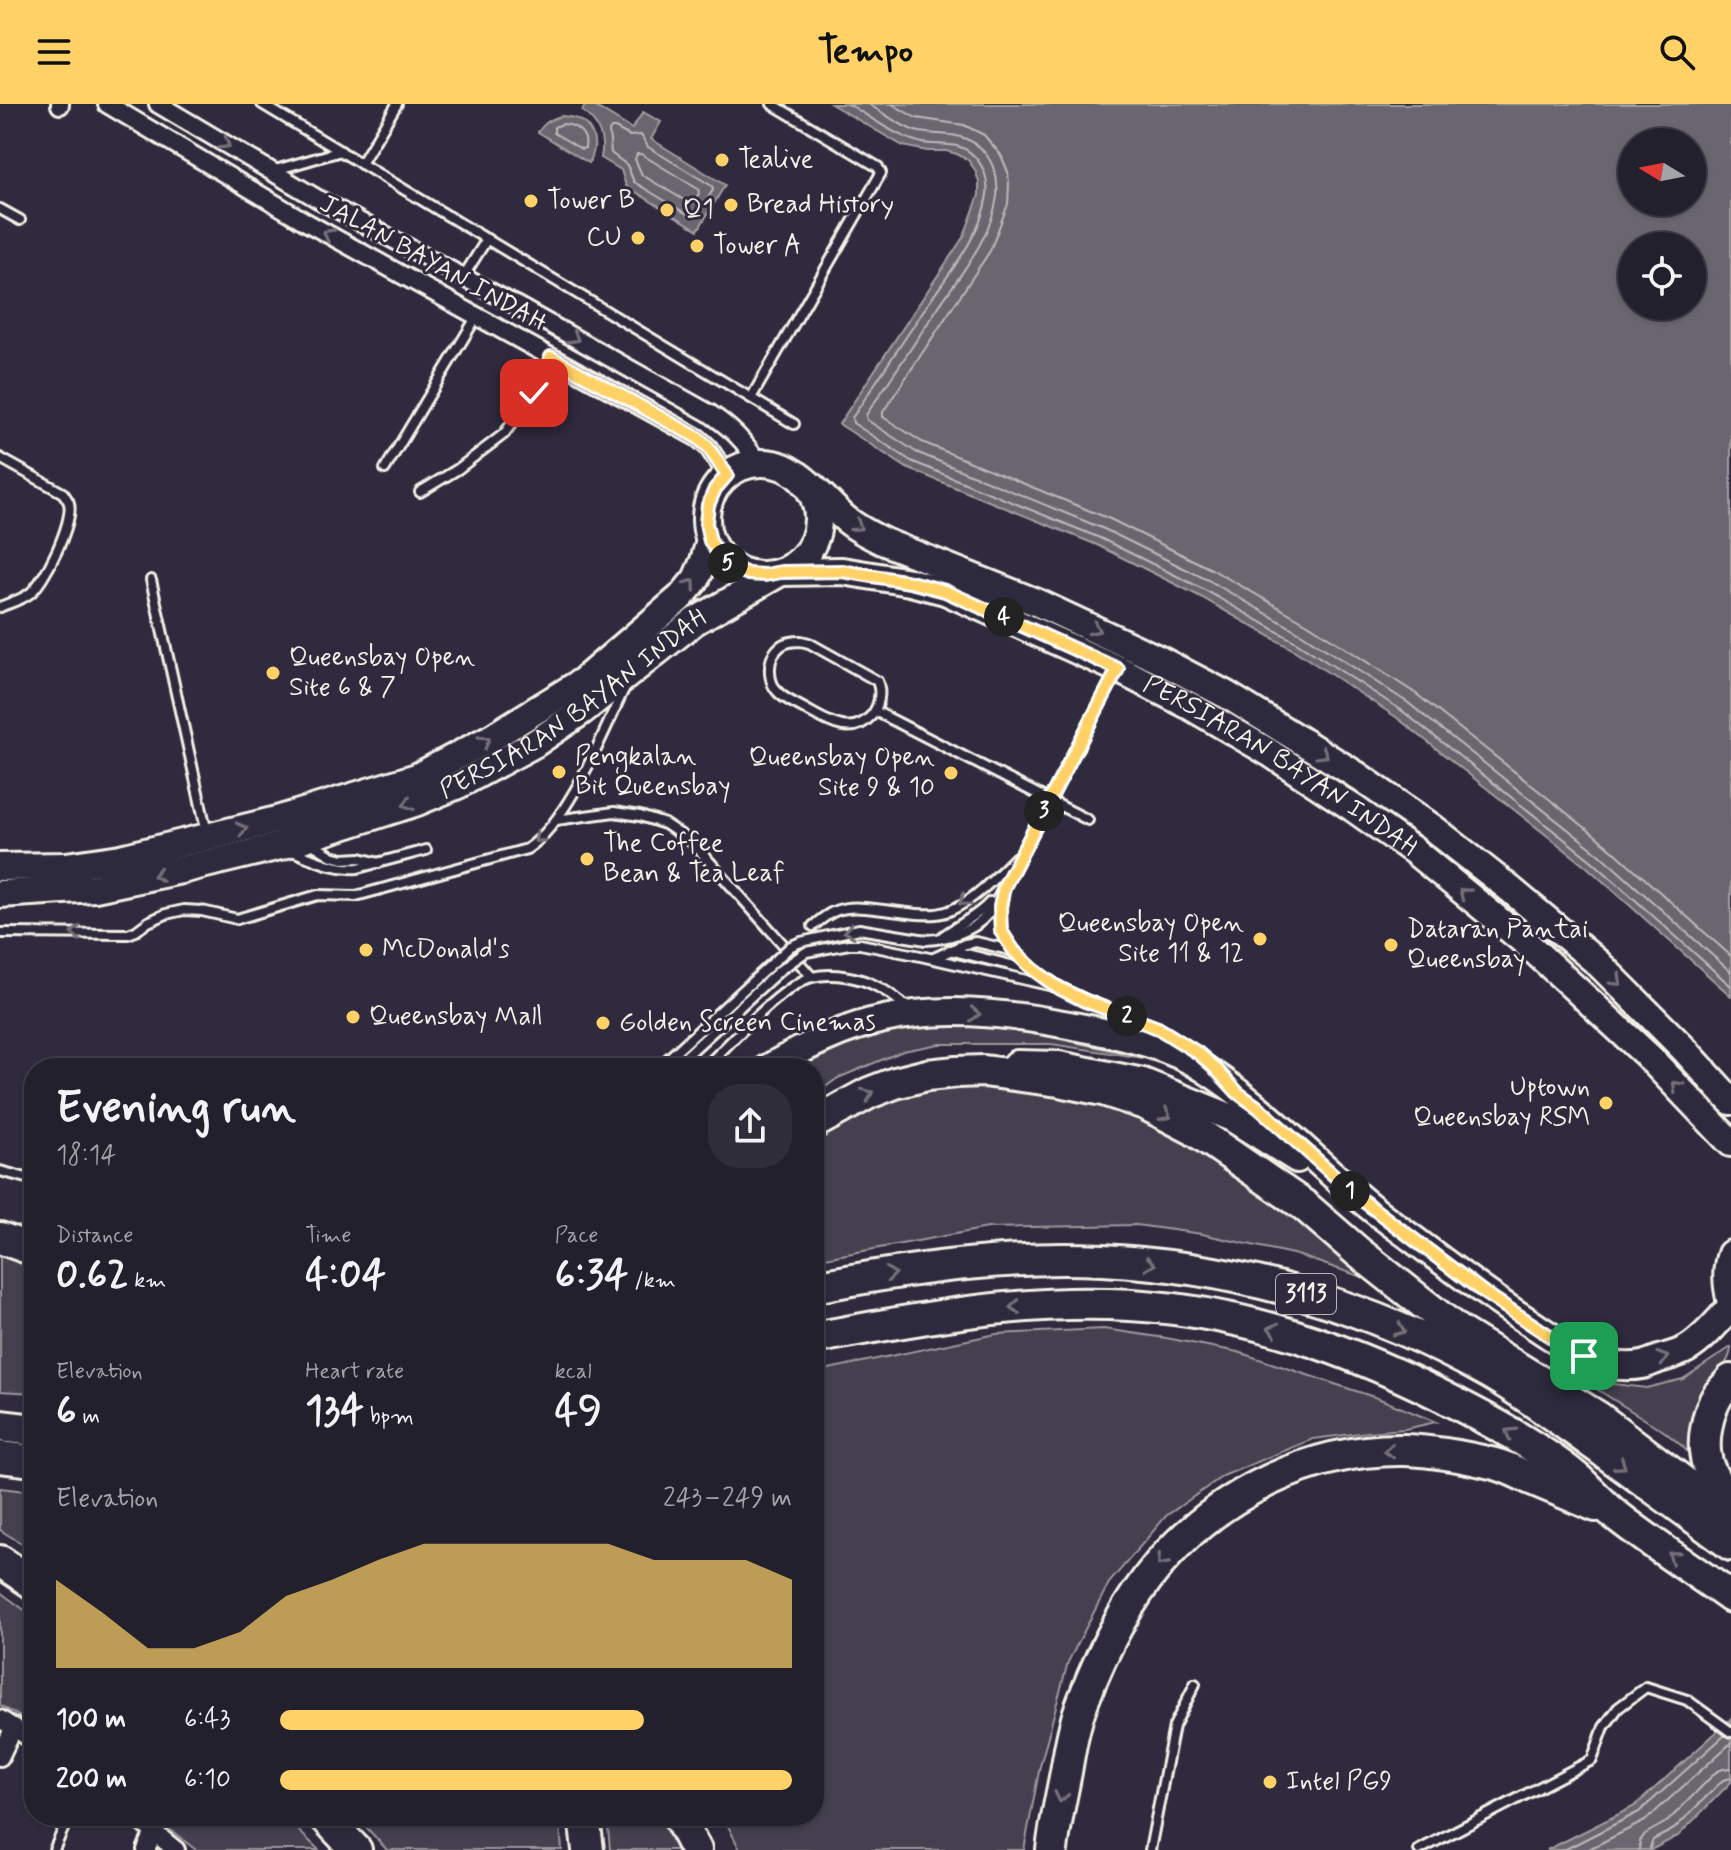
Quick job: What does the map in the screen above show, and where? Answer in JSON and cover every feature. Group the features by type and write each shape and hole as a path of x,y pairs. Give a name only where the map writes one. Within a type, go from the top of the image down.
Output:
{"highway":[{"path":"824,1118 895,1083 927,1075 984,1071 1103,1090 1145,1104 1193,1129 1305,1206 1458,1331 1598,1417 1731,1518"},
{"path":"0,1238 24,1246"},
{"name":"3113","path":"824,1285 973,1264 1091,1259 1220,1274 1316,1297 1424,1340 1490,1374 1559,1420 1731,1545"},
{"name":"3113","path":"824,1336 951,1314 1078,1304 1137,1305 1236,1320 1298,1335 1342,1350 1434,1391 1542,1452 1576,1477 1615,1515 1731,1597"},
{"path":"1731,1380 1718,1396 1710,1414 1705,1443 1706,1459 1716,1483 1731,1503"},
{"path":"0,1426 24,1429"},
{"path":"1052,1850 1073,1733 1082,1702 1113,1636 1133,1599 1158,1565 1186,1536 1240,1496 1275,1477 1326,1459 1407,1450 1499,1465 1615,1515"},
{"path":"0,1457 24,1460"},
{"path":"0,1561 24,1577"},
{"path":"333,1826 356,1850"},
{"path":"585,1826 588,1850"},
{"path":"683,1826 696,1850"}],"main road":[{"path":"772,463 798,475 809,488 819,520 816,537 808,552 796,564 781,572 748,574 732,567 719,555 710,541 706,523 708,505 715,489 727,475 741,467 772,463"},
{"name":"PERSIARAN BAYAN INDAH","path":"798,475 861,530 1038,603 1158,659 1227,695 1355,774 1445,837 1598,963 1731,1101"},
{"name":"PERSIARAN BAYAN INDAH","path":"0,867 66,866 121,858 277,820 417,777 491,738 583,681 681,597 696,579 710,541"},
{"name":"PERSIARAN BAYAN INDAH","path":"0,894 95,888 181,870 291,842 417,802 458,785 534,744 632,673 695,621 781,572 842,571 945,591 1118,669 1190,706 1270,753 1414,851 1525,942 1648,1056 1731,1143"},
{"path":"786,1058 844,1030 885,1019 962,1013 1058,1022 1138,1041 1184,1058 1259,1108 1358,1197 1483,1292 1565,1346 1610,1364 1640,1365 1689,1348 1699,1340 1731,1305 1727,1286 1727,1265 1731,1254"},
{"path":"927,1075 982,1066 1059,1065 1143,1082 1232,1118 1358,1197"}],"street":[{"name":"JALAN BAYAN INDAH","path":"107,104 306,222 698,438 727,475"},
{"name":"JALAN BAYAN INDAH","path":"158,104 318,199 723,422 747,445 758,463"},
{"path":"0,1757 7,1723 24,1734"},
{"path":"146,1826 176,1850"},
{"path":"146,1850 154,1832"}],"lane":[{"path":"262,104 794,424"},
{"path":"361,164 397,104"},
{"path":"751,398 881,173 878,167 772,104"},
{"path":"272,172 341,151"},
{"path":"0,209 20,220"},
{"path":"463,277 487,239"},
{"path":"385,469 477,316"},
{"path":"420,492 458,469 504,434 532,396 551,357"},
{"path":"0,458 63,493 69,501 70,513 65,533 40,584 30,594 0,607"},
{"path":"151,580 208,837"},
{"path":"801,641 872,676 880,688 875,711 858,725 834,725 780,695 771,678 772,656 782,645 801,641"},
{"path":"669,1058 791,946 859,929 926,940 958,934 980,922 1004,887 1118,669"},
{"path":"0,933 128,934 166,914 184,910 237,919 318,895 356,896 527,849 539,841 556,820 579,782 632,673"},
{"path":"875,711 1088,820"},
{"path":"556,820 614,812 665,824 693,843 812,977"},
{"path":"291,842 343,859 360,858 379,863"},
{"path":"291,842 338,868 358,868 426,850"},
{"path":"813,926 833,912 847,908 929,913 949,911 989,883 1023,851"},
{"path":"1004,887 1000,907 1001,931 1014,951 1034,970 1057,987 1085,1001 1158,1028 1206,1059 1238,1093"},
{"path":"933,959 976,942 1014,951"},
{"path":"684,1058 780,970 806,952 860,944 1057,987"},
{"path":"950,950 1034,970"},
{"path":"714,1058 777,998 812,977 825,975 863,980 882,988 917,1015"},
{"path":"0,1171 24,1177"},
{"path":"1150,1850 1174,1726 1195,1684"},
{"path":"1419,1850 1592,1760 1604,1727 1618,1708 1646,1687 1687,1700 1731,1732"},
{"path":"54,1850 65,1826"}],"shaded area":[{"path":"957,1025 1028,1032 1150,1059 1051,1044 939,1044 903,1051 838,1078 824,1088 824,1058 819,1058 900,1028"},
{"path":"1020,1087 1134,1113 1179,1135 1250,1182 1368,1279 1297,1255 1202,1234 1136,1225 988,1228 824,1258 824,1137 887,1102 951,1089"},
{"path":"0,1256 24,1264 24,1392 0,1391"},
{"path":"1104,1329 1238,1352 1380,1399 1436,1422 1405,1429 1313,1439 1223,1476 1166,1516 1109,1583 1068,1662 1040,1766 1024,1850 740,1850 728,1826 824,1826 824,1370 996,1334"},
{"path":"1731,1347 1725,1364 1700,1399 1692,1420 1700,1465 1665,1432 1571,1373 1574,1369 1614,1384 1646,1388 1683,1379"},
{"path":"0,1488 24,1491 24,1545 0,1530"},
{"path":"0,1592 24,1610 24,1719 0,1705"},
{"path":"166,1826 294,1826 319,1850 196,1850"},
{"path":"365,1826 560,1826 562,1850 387,1850"},
{"path":"608,1826 671,1826 684,1850 610,1850"}],"water":[{"path":"586,104 632,129 643,112 661,122 651,139 725,185 698,230 626,186 621,170 601,158 599,132 582,111"},
{"path":"831,104 1731,104 1731,996 1587,867 1396,717 1292,649 1199,596 1097,545 907,468 839,424 964,236 979,195 979,182 968,160 946,151 903,146"},
{"path":"561,116 579,120 590,130 594,145 589,163 538,132 548,122"},
{"path":"1731,1719 1731,1782 1678,1836 1651,1850 1547,1850 1635,1806"}],"place":[{"name":"Tealive","path":"722,160"},
{"name":"Tower B","path":"531,201"},
{"name":"Bread History","path":"731,205"},
{"name":"Q1","path":"667,210"},
{"name":"CU","path":"638,238"},
{"name":"Tower A","path":"697,246"},
{"name":"Queensbay Open Site 6 & 7","path":"273,673"},
{"name":"Pengkalan Bit Queensbay","path":"559,772"},
{"name":"Queensbay Open Site 9 & 10","path":"951,773"},
{"name":"The Coffee Bean & Tea Leaf","path":"587,859"},
{"name":"Queensbay Open Site 11 & 12","path":"1260,939"},
{"name":"Dataran Pantai Queensbay","path":"1391,945"},
{"name":"McDonald's","path":"366,950"},
{"name":"Queensbay Mall","path":"353,1017"},
{"name":"Golden Screen Cinemas","path":"603,1023"},
{"name":"Uptown Queensbay RSM","path":"1606,1103"},
{"name":"Intel PG9","path":"1270,1782"}],"route":[{"path":"534,393 551,357 698,438 727,475 715,489 708,505 706,523 710,541 732,567 748,574 765,575 842,571 945,591 1118,669 1004,887 1000,907 1001,931 1014,951 1057,987 1085,1001 1158,1028 1198,1053 1238,1093 1259,1108 1358,1197 1483,1292 1584,1356"}]}
